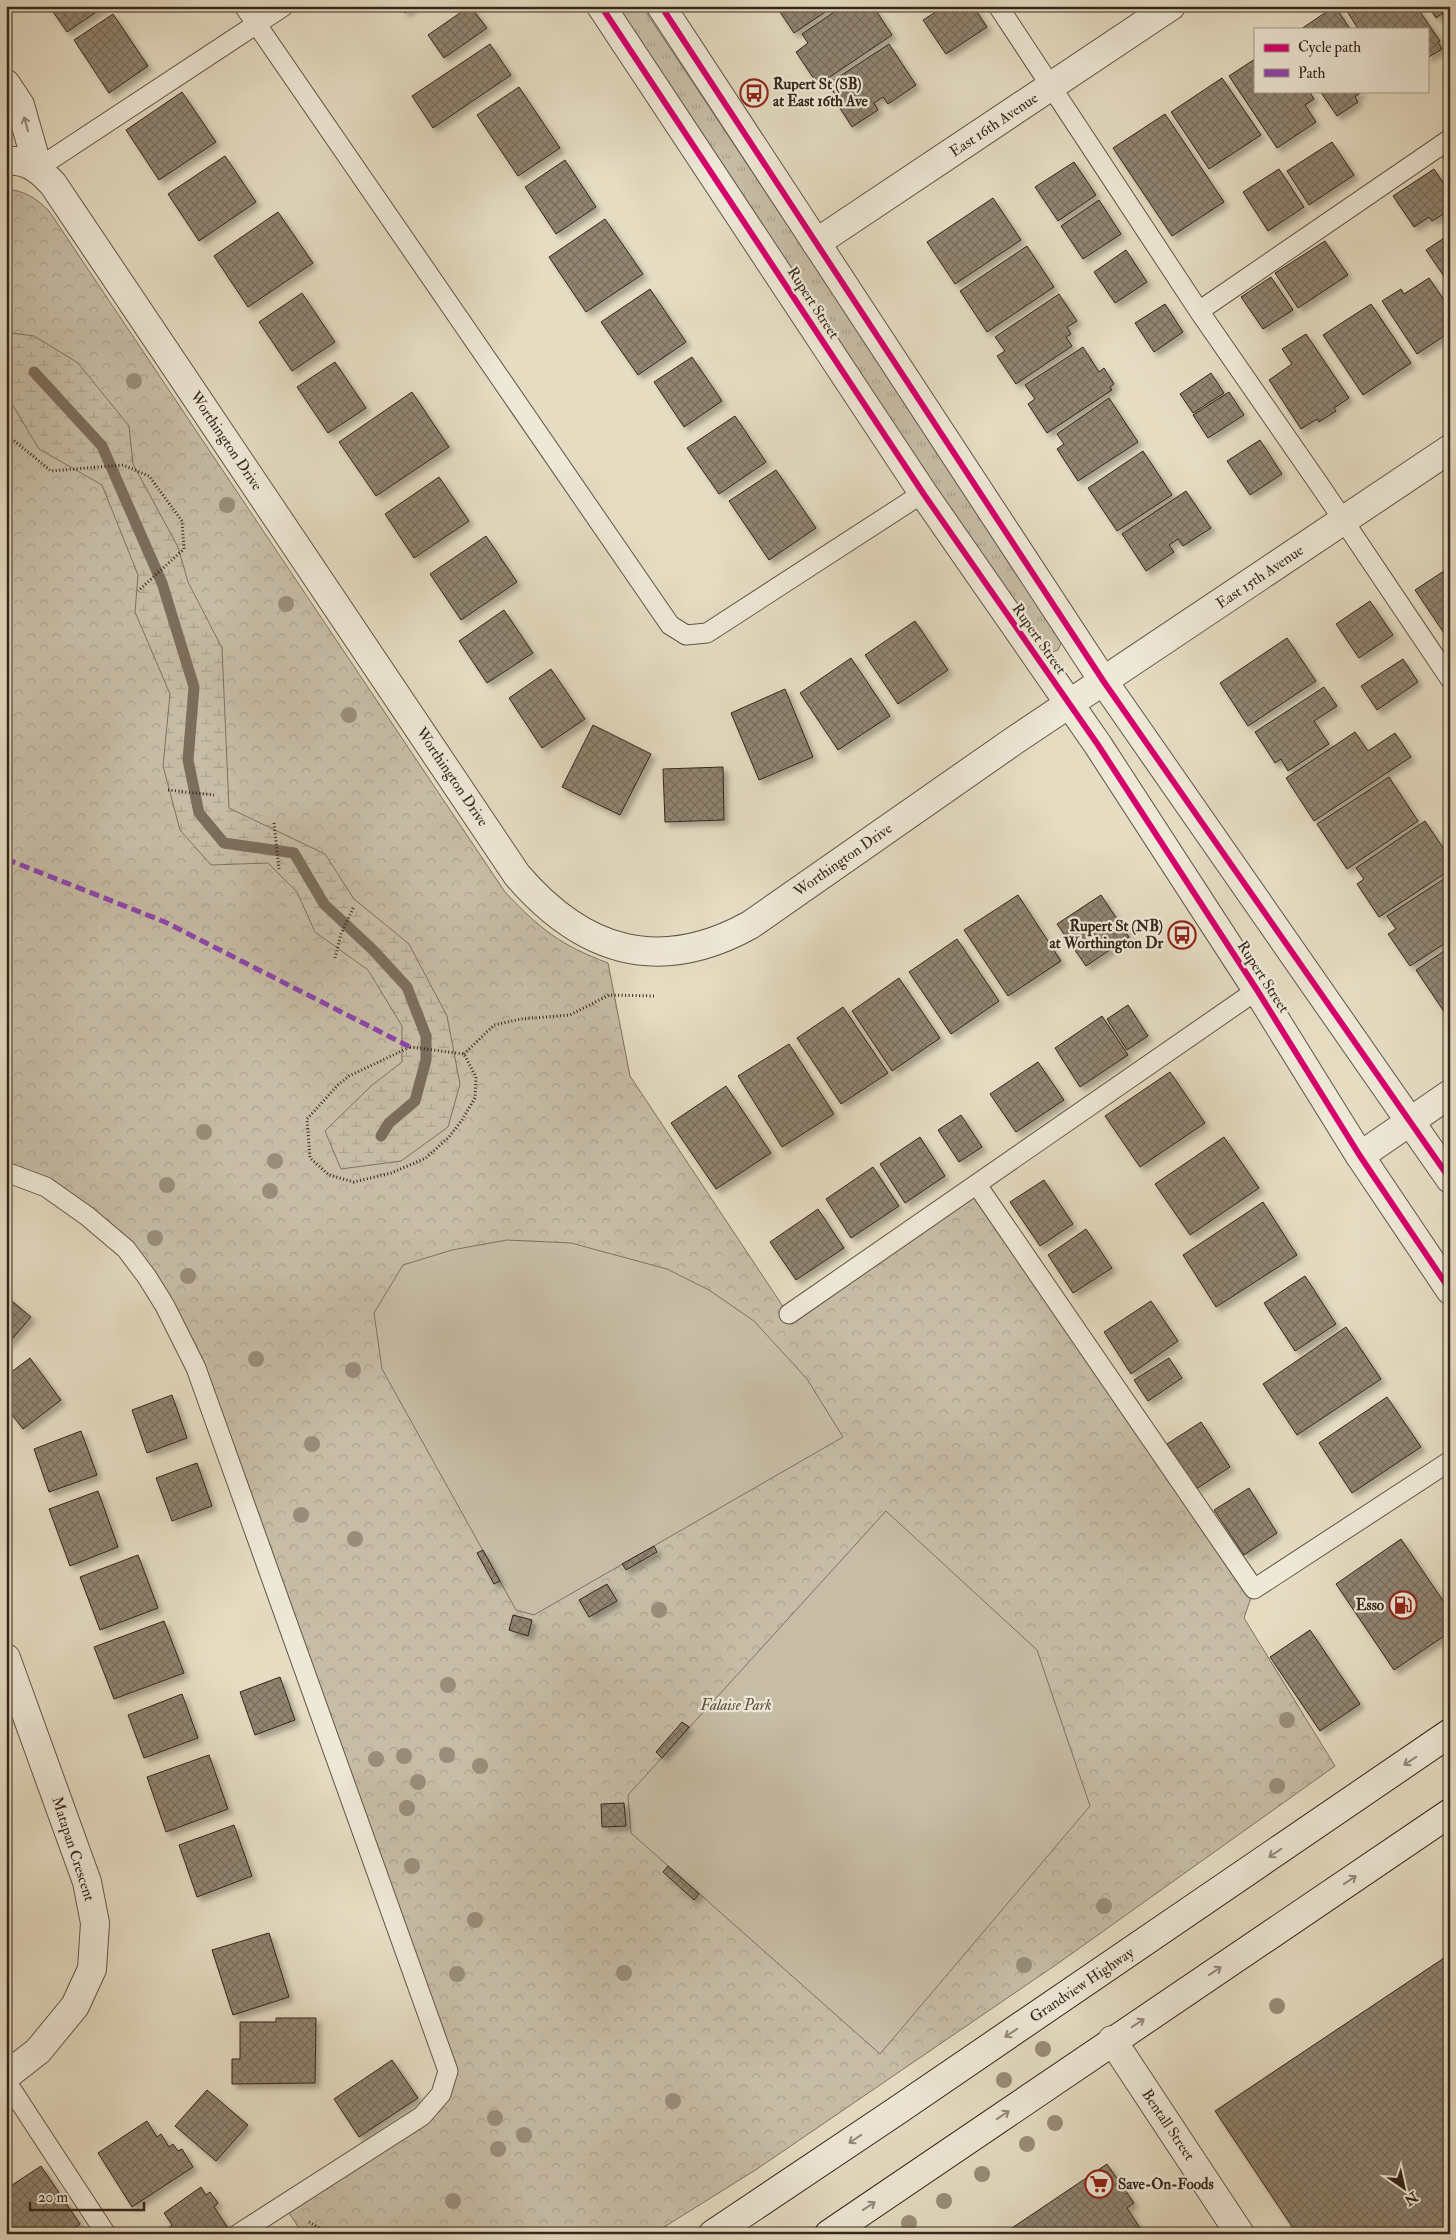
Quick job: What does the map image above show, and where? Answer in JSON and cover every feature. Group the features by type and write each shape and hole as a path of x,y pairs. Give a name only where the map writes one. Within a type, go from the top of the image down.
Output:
{"street":[{"name":"Rupert Street","path":"601,6 923,493 1070,704 1257,990 1360,1156 1450,1290"},
{"name":"Rupert Street","path":"661,6 1104,682 1450,1179"},
{"name":"East 16th Avenue","path":"816,243 1171,6"},
{"path":"6,84 20,105 38,168"},
{"path":"6,161 25,163 38,168"},
{"name":"Worthington Drive","path":"38,168 53,184 64,200 517,874 534,895 558,916 586,933 622,948 643,952 695,948 724,939 750,925 1070,704"},
{"name":"East 15th Avenue","path":"1070,704 1450,449"},
{"path":"1360,1156 1450,1094"},
{"name":"Matapan Crescent","path":"6,1658 87,1882 95,1923 92,1969 75,2006 38,2051 6,2076"},
{"name":"Grandview Highway","path":"713,2234 887,2118 1450,1734"},
{"path":"829,2234 1112,2040 1450,1813"},
{"name":"Bentall Street","path":"1112,2040 1240,2234"}],"lane":[{"path":"244,6 670,625 686,635 707,633 923,493"},
{"path":"38,168 284,6"},
{"path":"998,6 1199,311 1343,519 1450,679"},
{"path":"1199,311 1450,139"},
{"path":"789,1314 1257,990"},
{"path":"6,1172 46,1187 86,1216 126,1249 147,1277 165,1306 196,1368 448,2071 442,2094 422,2116 238,2234"},
{"path":"977,1185 1254,1589 1450,1461"},
{"path":"6,2081 106,2234"}],"path":[{"path":"6,271 10,263 9,194"},
{"path":"6,434 51,471 123,465 149,476 182,521 184,549 138,591"},
{"path":"168,790 214,794"},
{"path":"274,823 279,869"},
{"path":"335,958 340,934 354,906"},
{"path":"464,1054 494,1025 521,1019 570,1015 609,995 654,996"},
{"path":"410,1047 420,1050 464,1054 476,1077 474,1098 462,1120 449,1137 426,1158 391,1173 354,1182 329,1175 310,1158 307,1119 338,1084 349,1076 410,1047"}],"green space":[{"path":"614,6 642,6 1059,634 1062,641 1058,650 1050,653 1042,647"},
{"name":"Falaise Park","path":"6,189 19,191 30,196 49,211 505,892 529,916 552,935 577,950 608,963 630,1076 788,1314 977,1185 1254,1589 1244,1618 1335,1766 1060,1962 757,2169 653,2234 303,2234 283,2204 422,2116 448,2071 196,1368 126,1249 6,1172"},
{"path":"11,333 34,336 78,363 129,426 133,464 178,547 188,582 222,648 229,808 325,854 354,899 409,944 447,1016 460,1084 448,1127 401,1161 341,1169 325,1131 371,1086 402,1062 402,1026 368,970 315,932 297,892 268,863 211,865 180,830 163,766 170,694 135,612 138,575 102,485 39,449 6,394 6,338"},
{"path":"507,1240 571,1243 667,1269 709,1290 754,1321 807,1379 843,1437 534,1615 516,1610 382,1369 374,1313 403,1265 452,1250"},
{"path":"886,1511 1037,1650 1090,1806 880,2054 631,1833 628,1795"}],"building":[{"path":"49,6 105,6 67,32"},
{"path":"401,6 415,6 405,13"},
{"path":"470,6 487,28 444,58 428,35"},
{"path":"776,6 834,6 794,33"},
{"path":"843,6 873,6 892,35 818,85 796,52 808,43 802,34"},
{"path":"945,6 973,6 987,27 946,54 923,20"},
{"path":"1335,6 1349,28 1302,28"},
{"path":"1344,6 1416,6 1440,41 1438,42 1442,49 1428,57 1428,28 1357,28"},
{"path":"1428,6 1450,6 1450,8 1436,18"},
{"path":"113,14 148,66 109,93 74,40"},
{"path":"490,44 511,75 433,128 412,96"},
{"path":"889,44 916,85 888,104 883,97 874,103 878,110 852,127 836,102 839,100 828,84"},
{"path":"1254,60 1254,92 1310,92 1314,99 1305,105 1316,122 1277,148 1229,76"},
{"path":"1222,78 1261,135 1209,169 1171,112"},
{"path":"519,87 560,148 518,176 477,115"},
{"path":"182,92 216,142 159,180 126,130"},
{"path":"1321,92 1362,92 1355,97 1358,102 1337,116"},
{"path":"1165,114 1224,202 1172,236 1113,148"},
{"path":"1332,142 1354,175 1309,205 1287,171"},
{"path":"1450,154 1450,168 1443,158"},
{"path":"225,156 256,202 199,241 168,194"},
{"path":"565,160 596,207 556,234 525,187"},
{"path":"1074,162 1096,195 1058,221 1035,187"},
{"path":"1279,169 1304,207 1268,231 1243,192"},
{"path":"1434,169 1450,193 1450,210 1432,221 1429,217 1414,227 1393,196"},
{"path":"993,198 1021,240 955,284 927,242"},
{"path":"1099,200 1121,234 1083,259 1061,226"},
{"path":"278,212 313,263 248,307 214,256"},
{"path":"605,219 643,274 586,312 549,257"},
{"path":"1450,234 1450,285 1426,250"},
{"path":"1325,241 1348,275 1298,308 1275,273"},
{"path":"1027,246 1054,287 987,332 960,291"},
{"path":"1126,250 1147,282 1115,303 1094,272"},
{"path":"1271,277 1293,310 1263,329 1241,297"},
{"path":"1429,278 1450,309 1450,332 1417,354 1382,301 1401,289 1404,294"},
{"path":"650,289 686,342 638,375 601,322"},
{"path":"302,293 335,342 292,371 259,322"},
{"path":"1059,294 1077,321 1067,327 1071,334 1066,337 1072,346 1016,384 997,356 1005,351 995,337"},
{"path":"1165,304 1183,332 1154,352 1135,323"},
{"path":"1371,304 1411,363 1363,395 1323,335"},
{"path":"1306,334 1349,398 1334,408 1336,411 1319,422 1317,419 1301,429 1269,380 1292,364 1282,349"},
{"path":"1083,347 1099,372 1104,368 1114,384 1110,387 1112,390 1047,433 1028,404 1035,399 1025,385"},
{"path":"692,357 722,401 684,427 654,382"},
{"path":"335,362 366,408 328,433 297,387"},
{"path":"1211,373 1224,393 1193,413 1180,394"},
{"path":"412,392 449,447 376,496 339,442"},
{"path":"1229,392 1244,415 1208,438 1193,415"},
{"path":"1109,398 1138,442 1078,481 1057,449 1064,444 1057,434"},
{"path":"735,416 766,462 719,494 687,448"},
{"path":"1260,440 1282,474 1250,495 1227,461"},
{"path":"1143,451 1172,495 1117,531 1088,488"},
{"path":"776,470 816,528 769,560 729,501"},
{"path":"439,477 469,521 414,558 385,514"},
{"path":"1186,491 1211,528 1183,546 1178,539 1169,545 1174,552 1146,571 1122,534"},
{"path":"486,536 517,582 461,620 430,574"},
{"path":"1450,567 1450,629 1444,633 1415,590"},
{"path":"1370,601 1393,635 1359,658 1336,624"},
{"path":"504,610 533,653 487,683 459,641"},
{"path":"915,621 948,670 898,704 865,655"},
{"path":"1287,638 1316,681 1248,726 1220,683"},
{"path":"851,658 890,716 838,750 800,693"},
{"path":"1403,659 1418,682 1377,710 1361,686"},
{"path":"551,669 585,719 542,748 509,698"},
{"path":"1324,687 1337,706 1314,721 1329,744 1288,771 1281,759 1275,763 1255,732"},
{"path":"785,689 813,757 759,780 731,713"},
{"path":"593,725 651,754 620,815 562,787"},
{"path":"1355,732 1368,751 1395,733 1411,757 1314,821 1286,778"},
{"path":"723,767 724,820 665,822 663,769"},
{"path":"1389,777 1418,821 1347,869 1317,824"},
{"path":"1425,821 1450,858 1450,870 1379,917 1357,884 1364,879 1356,868"},
{"path":"1450,875 1450,940 1410,966 1388,934 1396,929 1387,916"},
{"path":"1018,895 1061,961 1008,996 964,930"},
{"path":"1101,895 1129,937 1086,966 1057,924"},
{"path":"957,939 999,1001 951,1034 909,972"},
{"path":"1450,947 1450,1009 1445,1013 1416,970"},
{"path":"899,978 940,1038 892,1071 852,1011"},
{"path":"1128,1005 1148,1036 1127,1050 1107,1019"},
{"path":"843,1007 888,1073 841,1104 797,1038"},
{"path":"1102,1016 1128,1055 1080,1087 1055,1048"},
{"path":"789,1044 834,1114 782,1147 738,1076"},
{"path":"1038,1062 1064,1100 1016,1132 990,1094"},
{"path":"1170,1072 1205,1123 1140,1167 1105,1116"},
{"path":"726,1086 771,1153 716,1189 671,1123"},
{"path":"961,1115 982,1147 959,1162 938,1130"},
{"path":"920,1137 945,1176 905,1203 880,1164"},
{"path":"1224,1137 1259,1188 1190,1235 1155,1184"},
{"path":"873,1167 899,1206 851,1238 826,1199"},
{"path":"1044,1180 1073,1224 1040,1246 1010,1202"},
{"path":"1263,1202 1297,1255 1216,1307 1183,1255"},
{"path":"818,1209 844,1248 796,1280 770,1242"},
{"path":"1086,1229 1112,1268 1073,1293 1048,1255"},
{"path":"1305,1276 1336,1324 1295,1351 1264,1303"},
{"path":"6,1296 31,1317 6,1346"},
{"path":"1151,1301 1178,1341 1131,1374 1104,1332"},
{"path":"1346,1327 1381,1379 1297,1435 1263,1384"},
{"path":"30,1358 61,1400 23,1429 6,1407 6,1376"},
{"path":"1169,1358 1182,1378 1148,1401 1134,1380"},
{"path":"172,1395 187,1438 147,1453 132,1410"},
{"path":"1387,1397 1421,1447 1352,1493 1319,1443"},
{"path":"1201,1422 1230,1467 1196,1489 1167,1444"},
{"path":"81,1431 97,1475 49,1492 34,1449"},
{"path":"197,1463 212,1506 172,1521 156,1478"},
{"path":"1249,1488 1277,1533 1244,1555 1214,1510"},
{"path":"98,1491 118,1547 70,1566 49,1509"},
{"path":"1401,1539 1450,1611 1450,1632 1394,1670 1336,1584"},
{"path":"654,1546 657,1552 626,1570 622,1564"},
{"path":"483,1550 500,1581 494,1584 477,1553"},
{"path":"138,1555 158,1608 100,1630 80,1577"},
{"path":"607,1584 617,1601 589,1617 579,1600"},
{"path":"513,1615 532,1620 528,1636 509,1630"},
{"path":"164,1621 184,1673 114,1699 94,1647"},
{"path":"1310,1630 1360,1704 1320,1731 1270,1657"},
{"path":"280,1677 295,1720 255,1735 240,1692"},
{"path":"182,1694 198,1738 144,1758 128,1715"},
{"path":"682,1722 689,1727 662,1758 656,1752"},
{"path":"209,1755 228,1809 166,1832 147,1777"},
{"path":"624,1803 626,1826 602,1827 601,1804"},
{"path":"234,1825 252,1876 197,1897 179,1845"},
{"path":"668,1866 699,1894 694,1900 663,1872"},
{"path":"269,1933 289,1997 233,2015 212,1950"},
{"path":"1450,1954 1450,2234 1297,2234 1215,2111"},
{"path":"276,2018 316,2018 315,2083 232,2084 232,2059 240,2059 240,2022 276,2022"},
{"path":"392,2060 418,2098 359,2137 334,2099"},
{"path":"207,2090 248,2125 216,2161 175,2126"},
{"path":"147,2121 157,2137 161,2134 169,2147 173,2144 178,2151 182,2149 193,2167 132,2207 98,2153"},
{"name":"Save-On-Foods","path":"1107,2164 1134,2203 1127,2208 1144,2234 1003,2234"},
{"path":"41,2166 80,2224 67,2234 12,2234 6,2225 6,2189"},
{"path":"201,2187 206,2195 210,2192 218,2203 214,2207 228,2228 220,2234 170,2234 167,2229 172,2225 164,2213"}],"waterway":[{"path":"34,372 102,446 162,583 194,687 188,760 199,813 224,843 294,853 324,904 373,950 407,987 426,1036 426,1060 415,1101 389,1123 381,1136"}],"marked path":[{"path":"6,859 165,922 410,1047"}],"cycle path":[{"path":"601,6 923,493 1098,745 1257,990 1360,1156 1450,1290"},
{"path":"661,6 1104,682 1450,1179"}],"place":[{"name":"Rupert St (SB) at East 16th Ave","path":"754,93"},
{"name":"Rupert St (NB) at Worthington Dr","path":"1182,935"},
{"name":"Esso","path":"1403,1605"},
{"name":"Save-On-Foods","path":"1099,2184"}]}
